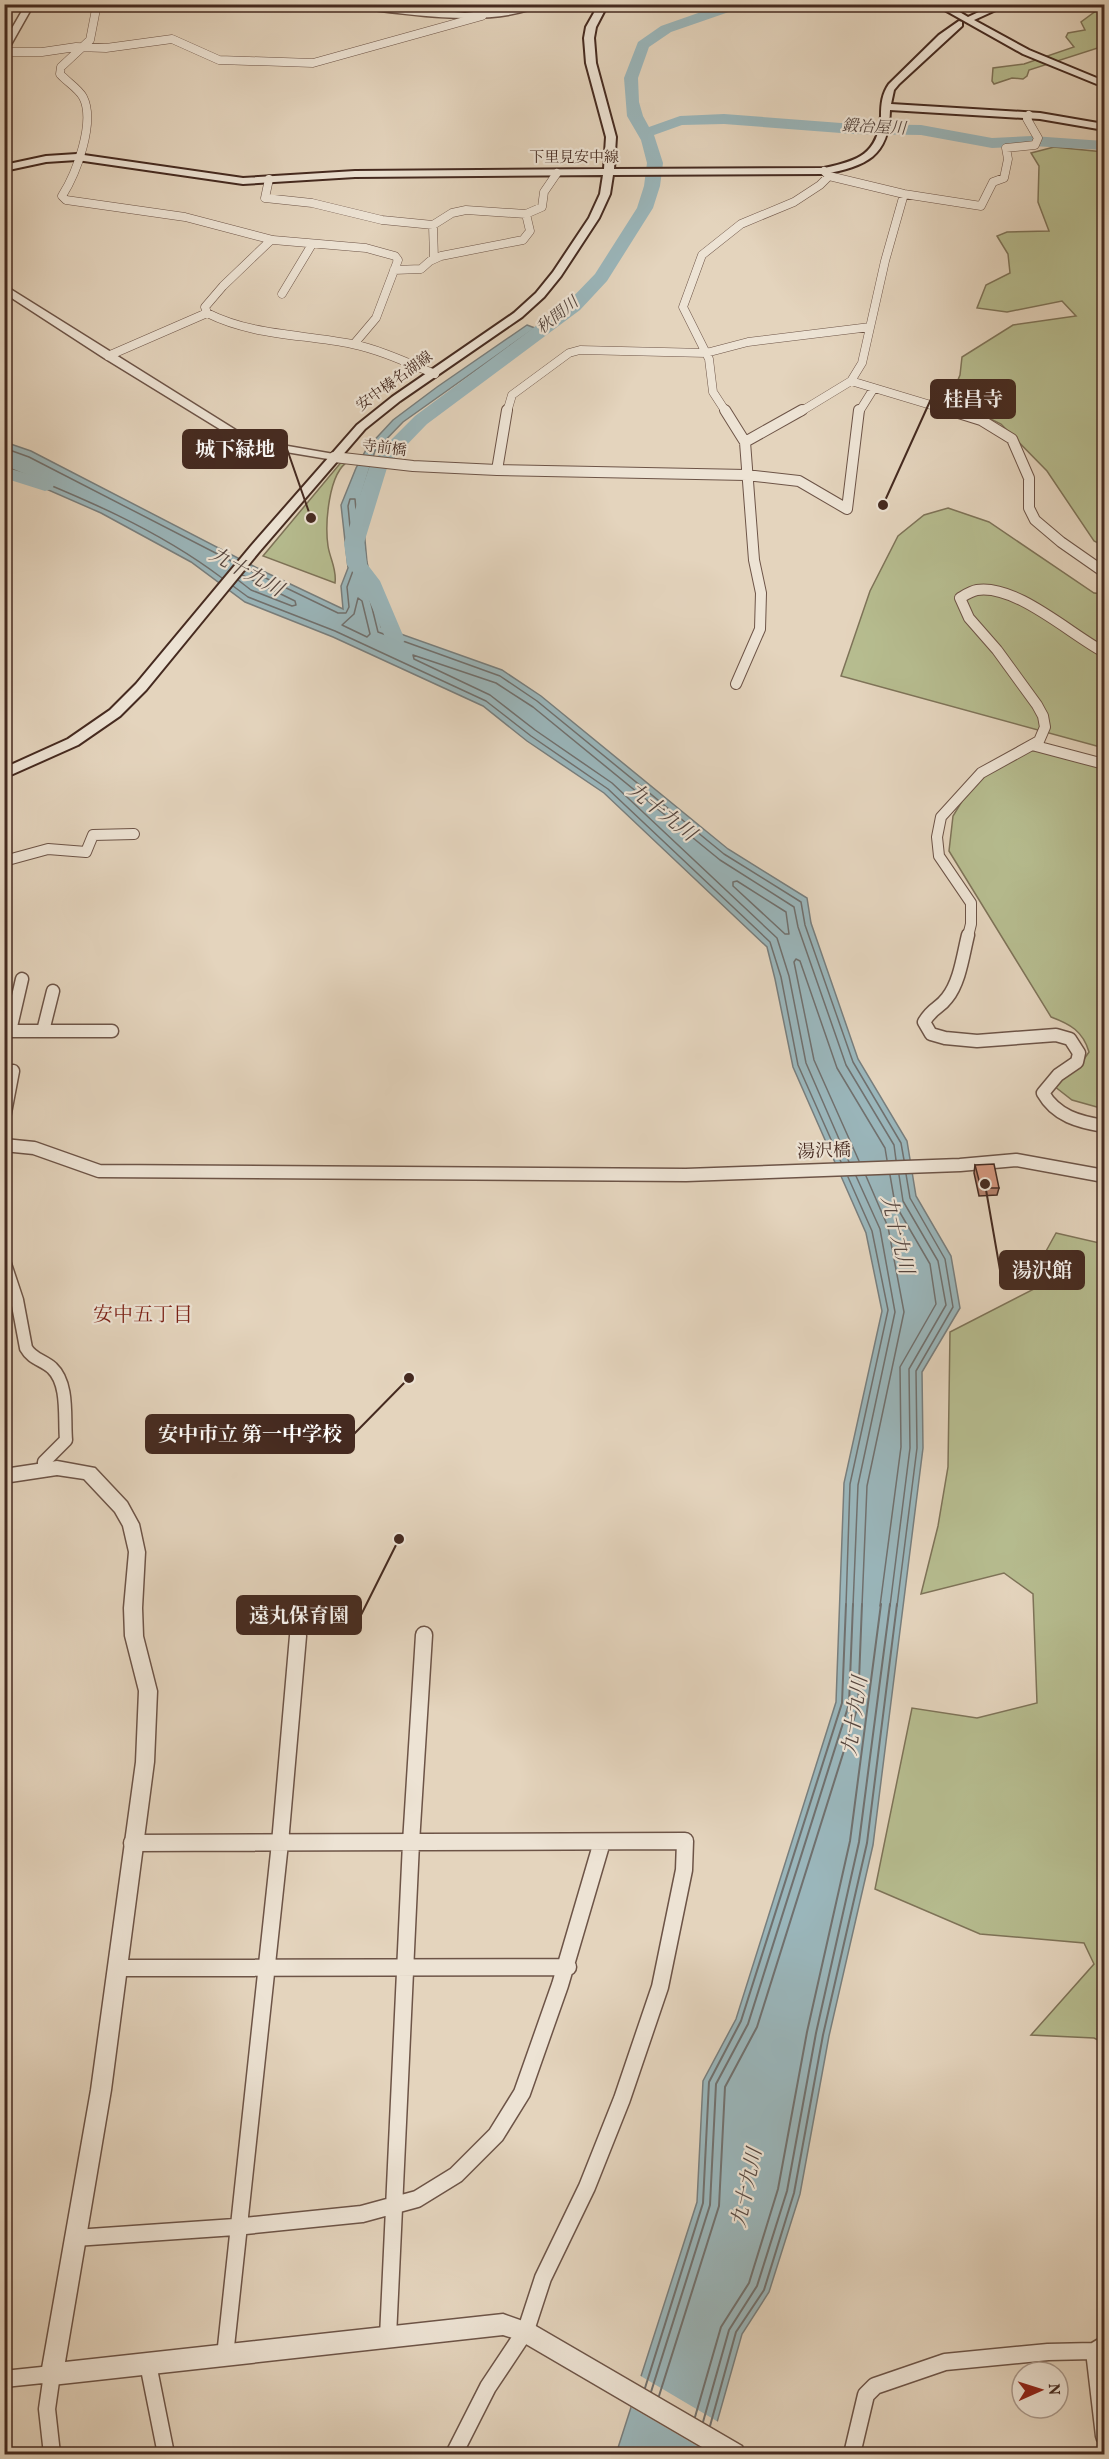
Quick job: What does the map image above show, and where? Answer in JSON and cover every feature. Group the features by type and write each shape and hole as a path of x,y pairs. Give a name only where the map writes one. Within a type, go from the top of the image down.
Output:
{"main road":[{"name":"安中榛名湖線","path":"4,774 73,741 116,713 141,687 334,457 375,415 491,335 540,295 557,274 594,218 605,194 611,138 589,50 591,27 604,4"},
{"path":"938,4 1026,52 1104,84"},
{"path":"972,18 1005,4"},
{"path":"959,24 939,38 895,82 887,95 886,107 1029,115 1104,127"},
{"name":"下里見安中線","path":"4,168 46,159 77,158 130,163 243,181 355,174 826,173 868,157 881,143 885,131 886,107"}],"street":[{"path":"30,4 4,51 42,52 106,48 176,39 202,54 219,60 313,63 482,16 520,11 539,4"},
{"path":"97,4 90,40 64,62 60,74 82,95 86,104 88,129 77,158 72,182 62,196 66,200 203,220 271,240 389,253 398,260 376,318 354,344"},
{"path":"340,4 482,16"},
{"path":"735,684 760,629 761,592 753,560 745,442 713,392 706,353 683,307 702,255 741,224 794,202 820,185 826,173 904,194 981,206 993,182 1004,178 1008,159 1006,148 1035,145 1038,138 1028,119 1029,115"},
{"path":"269,179 265,198 312,203 382,220 434,225 452,213 466,210 526,214 542,207 544,192 557,173"},
{"path":"745,442 851,381 860,370 866,354 894,221 904,194"},
{"path":"394,270 421,269 434,259 523,240 530,231 526,214"},
{"path":"434,225 434,259"},
{"path":"207,313 206,308 223,286 271,240"},
{"path":"282,294 312,246"},
{"path":"4,288 108,356 235,434 280,448 334,457"},
{"path":"207,313 221,322 241,328 354,344 435,374"},
{"path":"108,356 207,313"},
{"path":"497,470 507,409 512,395 569,353 580,350 706,353 748,342 870,327"},
{"path":"851,381 981,420 1012,439 1029,478 1029,508 1035,520 1061,542 1104,572"},
{"name":"寺前橋","path":"334,457 413,466 497,470 746,475 799,481 847,509 859,409 874,388"},
{"path":"1104,652 1008,594 980,588 968,591 960,598 969,618 996,650 1043,716 1045,727 1043,735 1032,746 981,773 940,817 937,837 939,856 971,903 971,924 954,987 946,1000 931,1010 924,1022 932,1034 952,1040 970,1041 1056,1035 1070,1039 1079,1053 1077,1062 1057,1074 1043,1093 1048,1104 1056,1112 1085,1123 1104,1126"},
{"path":"1032,746 1104,764"},
{"path":"4,861 48,849 86,852 93,835 134,834"},
{"path":"22,979 7,1031 112,1031"},
{"path":"43,1031 53,991"},
{"path":"4,1118 13,1071"},
{"name":"湯沢橋","path":"4,1145 34,1148 99,1171 690,1175 960,1165 1016,1160 1104,1176"},
{"path":"4,1261 17,1300 26,1348 30,1356 52,1368 62,1384 66,1440 44,1462 44,1470"},
{"path":"4,1476 57,1468 90,1473 121,1507 131,1524 137,1552 133,1608 134,1636 148,1691 145,1762 132,1843 101,2090 47,2409 51,2454"},
{"path":"388,2337 411,1844 424,1635"},
{"path":"225,2356 280,1843 298,1636"},
{"path":"132,1843 411,1844 685,1841 684,1870 660,1987 639,2052 587,2187 543,2278 526,2330 488,2387 454,2454"},
{"path":"75,2238 239,2227 343,2217 394,2206 431,2192 463,2170 492,2141 513,2111 530,2072 568,1967 602,1842"},
{"path":"117,1968 568,1967"},
{"path":"4,2379 494,2324 512,2325 526,2330 545,2344 734,2454"},
{"path":"852,2454 866,2395 875,2386 945,2362 1099,2348 1104,2436"},
{"path":"148,2364 166,2454"}],"green space":[{"path":"1104,5 1104,46 1029,70 1023,79 1012,78 994,84 992,81 993,68 1024,64 1074,47 1066,37 1068,33 1085,30 1081,22"},
{"path":"1054,147 1104,152 1104,546 1094,541 1047,471 1001,424 950,399 960,375 962,357 1013,325 1076,316 1062,301 1007,312 977,308 986,285 1010,273 1008,254 997,236 1007,232 1049,231 1038,202 1039,166 1031,153"},
{"path":"343,460 349,461 336,476 332,487 327,525 328,546 335,583 263,556"},
{"path":"948,508 989,522 1094,593 1104,594 1104,748 841,676 870,591 898,536 924,515"},
{"path":"1047,750 1104,762 1104,1109 1072,1100 1054,1086 1082,1062 1089,1052 1086,1045 1075,1029 1051,1017 949,851 953,816 970,788 997,763 1027,751"},
{"path":"1056,1233 1104,1244 1104,2043 1094,2038 1031,2035 1094,1964 1084,1943 980,1934 875,1889 912,1708 977,1718 1037,1703 1033,1594 1004,1573 921,1594 938,1526 948,1467 950,1332 1034,1289 1045,1253"}],"water":[{"path":"527,325 535,328 403,422 375,451 361,496 367,562 381,627 502,670 541,696 728,849 807,898 811,923 858,1059 907,1141 916,1196 951,1256 960,1308 922,1372 923,1448 873,1845 829,2036 800,2194 769,2292 742,2334 708,2454 616,2454 697,2202 703,2081 736,2019 836,1702 844,1483 882,1311 866,1233 793,1067 767,947 604,793 527,741 483,706 333,637 245,602 191,562 101,513 5,471 5,442 31,451 267,573 343,609 341,586 348,568 341,505 367,448 393,420"}],"pier":[{"path":"639,2375 720,2423 711,2454 629,2406"}],"building":[{"path":"994,1164 999,1188 981,1188 975,1165"}],"waterway":[{"path":"718,4 721,10"},
{"name":"秋間川","path":"395,640 370,581 357,565 354,543 378,468 389,452 421,420 574,306 601,277 645,208 652,186 655,163 649,140 635,116 632,102 631,78 643,45 666,29 726,8 745,4"},
{"name":"鍛冶屋川","path":"645,133 680,121 724,119 854,129 921,130 992,143 1032,141 1104,146"},
{"name":"九十九川","path":"4,472 45,485"}],"place":[{"name":"桂昌寺","path":"883,505"},
{"name":"城下緑地","path":"311,518"},
{"name":"湯沢館","path":"985,1184"},
{"name":"安中市立 第一中学校","path":"409,1378"},
{"name":"遠丸保育園","path":"399,1539"}],"district":[{"name":"安中五丁目","path":"143,1316"}]}
